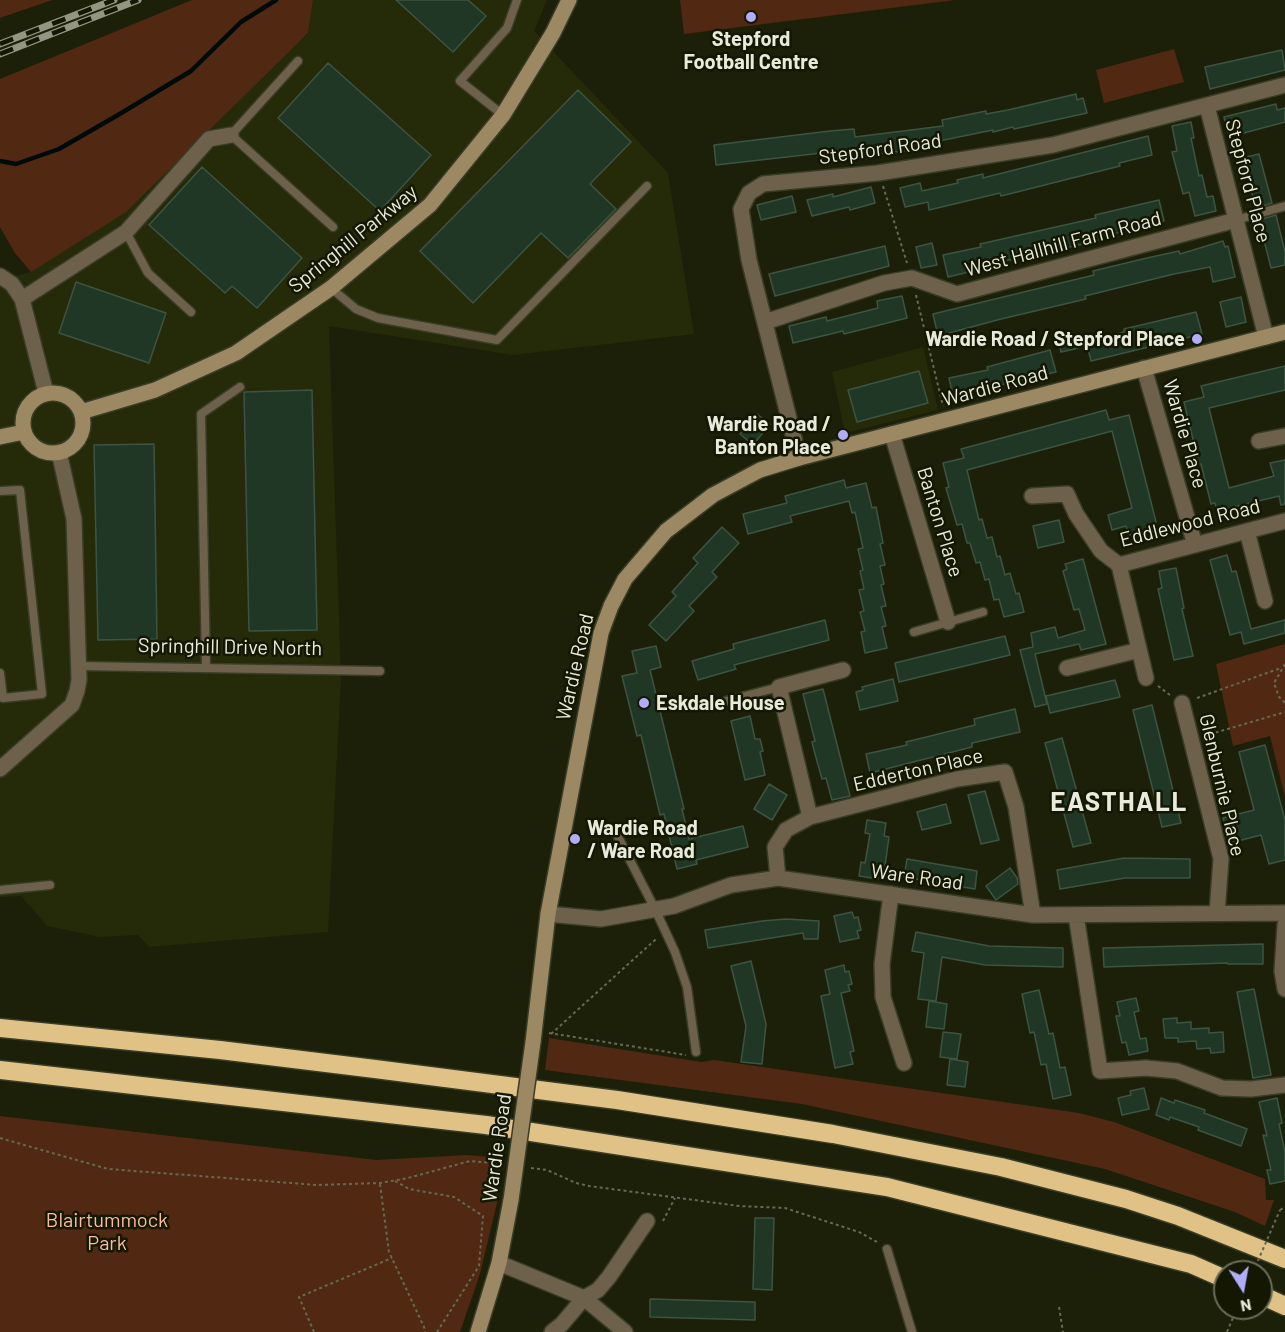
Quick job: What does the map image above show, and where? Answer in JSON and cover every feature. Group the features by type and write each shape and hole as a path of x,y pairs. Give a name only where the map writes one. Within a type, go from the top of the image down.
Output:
{"highway":[{"path":"0,1028 220,1050 375,1069 617,1101 843,1136 1001,1167 1116,1197 1178,1216 1285,1259"},
{"path":"0,1070 486,1125 887,1187 1191,1263 1213,1273"}],"street":[{"name":"Springhill Parkway","path":"81,412 155,390 236,353 331,288 430,205 502,115 553,33 569,0"},
{"name":"Stepford Road","path":"799,458 749,260 741,209 749,193 763,184 878,173 1053,145 1285,85"},
{"name":"Stepford Place","path":"1207,106 1266,337"},
{"path":"22,298 126,231 209,139 231,135"},
{"name":"West Hallhill Farm Road","path":"765,322 884,284 912,278 957,294 1236,220"},
{"path":"0,276 12,284 22,298 46,393"},
{"name":"Wardie Road","path":"478,1332 499,1263 511,1200 548,914 595,662 611,606 625,579 666,531 695,507 730,485 760,470 1285,332"},
{"name":"Wardie Place","path":"1144,368 1195,545"},
{"path":"46,393 64,394 77,405 81,412 82,433 77,442 59,452 41,451 28,440 24,432 25,412 30,403 46,393"},
{"path":"0,436 24,432"},
{"name":"Banton Place","path":"891,434 948,622"},
{"path":"1259,441 1285,436"},
{"path":"0,769 72,705 77,690 74,519 59,452"},
{"name":"Eddlewood Road","path":"1032,496 1067,494 1076,514 1101,551 1119,565 1285,521"},
{"path":"1247,531 1265,601"},
{"path":"1119,565 1146,678"},
{"path":"1067,668 1139,650"},
{"path":"810,817 778,687 843,670"},
{"name":"Glenburnie Place","path":"1182,703 1221,859 1217,914"},
{"name":"Edderton Place","path":"777,878 775,847 786,830 810,817 957,779 1005,772 1016,807 1033,915"},
{"name":"Ware Road","path":"548,914 601,920 674,906 731,885 777,878 1033,915 1285,913"},
{"path":"891,894 882,964 883,997 904,1063"},
{"path":"1076,915 1100,1071 1146,1068 1177,1071 1222,1088 1251,1089 1285,1085"},
{"path":"1285,925 1282,971 1285,989"},
{"path":"552,1332 584,1298 598,1290 647,1221"},
{"path":"499,1263 584,1298 625,1332"}],"lane":[{"path":"502,115 460,81 507,28 517,0"},
{"path":"298,61 231,135 333,227"},
{"path":"331,288 356,309 378,318 497,340 647,186"},
{"path":"1236,220 1285,206"},
{"path":"126,231 148,273 191,312"},
{"path":"206,667 201,414 240,387"},
{"path":"0,491 20,490 42,694 3,698 0,674"},
{"path":"914,632 983,612"},
{"name":"Springhill Drive North","path":"78,666 380,671"},
{"path":"726,701 778,687"},
{"path":"614,830 665,930 687,987 696,1052"},
{"path":"0,890 50,885"},
{"path":"887,1249 912,1332"}],"path":[{"path":"1285,664 1274,683 1279,697 1285,703"},
{"path":"1146,678 1182,703 1281,668"},
{"path":"1191,740 1285,712"},
{"path":"551,1034 665,930"},
{"path":"534,1036 551,1034 696,1056 696,1052"},
{"path":"0,1138 108,1169 317,1185 394,1181 470,1161 509,1165"},
{"path":"530,1168 554,1173 583,1185 739,1206 785,1208 859,1232 887,1249"},
{"path":"394,1181 408,1189 454,1197 483,1216 479,1266 437,1332"},
{"path":"380,1183 389,1252 424,1327 424,1332"},
{"path":"647,1221 663,1221 675,1198"},
{"path":"1258,1260 1280,1210 1285,1207"},
{"path":"314,1332 299,1297 392,1258"},
{"path":"1059,1307 1063,1332"}],"shaded area":[{"path":"313,0 547,0 534,31 668,173 694,334 513,355 329,326 341,678 328,932 149,947 138,935 100,937 47,926 21,896 0,897 0,280 31,272 308,34"},
{"path":"923,347 938,410 845,433 832,372"}],"green space":[{"path":"0,0 52,0 0,18"},
{"path":"192,0 313,0 308,33 126,212 31,272 15,253 0,227 0,79"},
{"name":"Stepford Football Centre","path":"680,0 955,0 684,34"},
{"path":"1174,49 1184,82 1104,103 1096,70"},
{"path":"1285,644 1285,797 1270,736 1233,746 1216,664"},
{"path":"549,1038 701,1062 714,1060 1079,1113 1114,1122 1265,1179 1266,1200 1274,1200 1265,1226 1235,1212 1105,1169 802,1104 545,1070"},
{"name":"Blairtummock Park","path":"0,1116 376,1160 467,1155 501,1158 497,1203 480,1274 460,1332 0,1332"}],"building":[{"path":"396,0 468,0 486,16 453,52"},
{"path":"1282,50 1285,70 1210,89 1205,67"},
{"path":"328,63 431,155 380,211 278,118"},
{"path":"578,90 631,142 590,184 616,209 568,258 541,233 473,303 420,251"},
{"path":"1076,94 1077,100 1083,98 1087,113 1014,129 1013,127 993,132 993,130 939,141 940,147 866,155 866,148 716,165 714,145 854,129 855,137 943,126 942,120 986,111 986,114 1008,110"},
{"path":"1276,104 1277,110 1285,108 1285,122 1229,137 1224,117"},
{"path":"1191,122 1194,138 1191,138 1199,176 1202,175 1207,197 1213,196 1216,211 1195,216 1189,192 1183,194 1172,152 1177,151 1172,126"},
{"path":"1148,136 1152,155 1119,163 1120,166 1001,196 1000,193 929,210 928,202 905,207 900,188 920,183 922,191 958,183 957,180 983,174 983,178"},
{"path":"1259,154 1272,203 1256,208 1242,158"},
{"path":"202,167 302,258 257,308 232,286 225,293 149,225"},
{"path":"871,187 875,203 850,210 849,207 812,216 807,200 833,194 833,197"},
{"path":"792,196 796,212 761,220 757,205"},
{"path":"1159,200 1164,221 1109,235 1109,237 1088,243 995,263 948,277 943,255 981,247 980,244 1096,218 1095,215"},
{"path":"1276,215 1285,252 1285,265 1271,268 1259,220"},
{"path":"1223,241 1225,247 1228,246 1235,277 1213,282 1210,267 1174,274 1085,296 1086,299 938,336 933,314 1094,275 1093,271 1179,251 1180,254"},
{"path":"932,243 937,265 921,268 916,247"},
{"path":"885,246 889,266 775,296 769,274"},
{"path":"76,282 166,313 149,363 59,333"},
{"path":"902,296 907,318 844,334 843,331 793,343 789,326 826,317 827,321 878,308 877,301"},
{"path":"1241,297 1246,322 1226,327 1220,302"},
{"path":"1196,312 1202,334 1091,361 1086,341 1124,332 1124,329"},
{"path":"1076,338 1079,348 1061,352 1059,342"},
{"path":"1050,350 1056,372 953,396 949,378 988,370 987,367"},
{"path":"1285,366 1285,390 1209,408 1229,488 1274,476 1270,463 1285,460 1285,504 1281,505 1279,496 1217,511 1215,503 1211,504 1184,402 1204,397 1201,386"},
{"path":"919,371 928,403 857,422 848,390"},
{"path":"312,390 317,630 249,631 244,392"},
{"path":"1106,410 1109,420 1129,415 1156,522 1153,529 1129,535 1126,526 1112,530 1108,515 1132,508 1112,431 967,470 979,520 982,519 987,538 992,537 1005,575 1010,573 1024,612 1004,617 999,599 994,600 989,579 985,580 980,562 976,563 962,524 957,525 946,488 949,487 943,463 964,458 961,449"},
{"path":"757,414 770,424 753,445 740,434"},
{"path":"154,444 157,639 98,640 94,445"},
{"path":"844,480 846,488 866,483 872,508 876,507 883,543 880,544 885,565 880,566 884,584 881,585 886,606 881,607 886,626 882,627 887,648 865,653 861,632 865,631 860,612 864,611 859,590 864,589 860,571 863,570 858,549 863,548 855,512 852,513 849,501 790,516 792,522 748,534 743,514 787,503 785,496"},
{"path":"1059,520 1064,542 1038,548 1033,526"},
{"path":"722,527 739,543 712,572 717,577 689,606 694,611 666,641 649,625 676,596 672,592 698,563 693,558"},
{"path":"1227,555 1232,572 1236,571 1251,629 1285,620 1285,633 1244,644 1241,632 1230,635 1210,560"},
{"path":"1083,559 1106,644 1081,650 1079,644 1035,654 1047,704 1035,707 1020,650 1033,647 1031,633 1055,627 1058,638 1085,630 1079,609 1074,610 1063,571 1067,569 1065,564"},
{"path":"1176,568 1184,608 1182,609 1193,656 1174,660 1158,589 1162,588 1159,571"},
{"path":"825,620 829,640 734,665 736,669 698,680 692,661 734,649 733,644"},
{"path":"1005,636 1010,655 899,682 895,663"},
{"path":"656,646 661,667 650,670 684,809 682,809 689,839 743,826 748,847 696,860 697,864 677,869 664,814 660,815 641,735 637,736 622,676 637,673 632,651"},
{"path":"893,679 898,701 860,710 856,692 863,690 862,687"},
{"path":"1115,680 1120,697 1050,713 1046,696"},
{"path":"823,689 850,796 832,800 826,778 822,779 815,754 812,742 815,741 803,694"},
{"path":"1152,705 1181,823 1162,827 1133,710"},
{"path":"1015,709 1020,732 972,743 972,747 870,773 866,754 907,745 906,742 975,725 974,719"},
{"path":"750,716 755,739 760,739 765,775 745,780 731,721"},
{"path":"1062,738 1091,843 1073,847 1045,743"},
{"path":"1265,745 1285,820 1285,860 1269,864 1261,835 1230,843 1223,818 1254,810 1239,752"},
{"path":"769,784 787,795 772,820 754,809"},
{"path":"985,791 999,840 981,844 968,795"},
{"path":"946,804 951,823 922,830 917,812"},
{"path":"867,820 886,823 884,836 889,837 885,866 880,866 878,879 859,876 861,862 865,863 870,834 865,833"},
{"path":"1124,858 1190,859 1190,878 1125,878 1060,889 1057,870"},
{"path":"907,859 977,871 975,889 904,877"},
{"path":"1010,868 1018,884 996,900 986,886"},
{"path":"852,912 854,918 858,917 861,930 857,931 859,938 840,942 834,916"},
{"path":"786,919 819,921 818,939 804,939 803,933 708,948 705,930"},
{"path":"916,932 989,946 1063,948 1063,967 985,965 942,957 936,1001 918,999 924,953 912,951"},
{"path":"1263,944 1263,964 1104,967 1103,948"},
{"path":"751,961 766,1024 762,1064 741,1062 746,1026 731,966"},
{"path":"844,965 845,972 849,971 852,984 848,985 850,991 841,993 854,1051 850,1052 853,1064 835,1068 821,996 830,994 825,970"},
{"path":"1254,989 1271,1075 1253,1078 1237,992"},
{"path":"1039,990 1049,1034 1053,1033 1060,1068 1065,1067 1071,1095 1053,1099 1046,1064 1041,1065 1034,1032 1030,1033 1022,994"},
{"path":"1136,998 1139,1011 1134,1012 1140,1039 1146,1038 1148,1051 1129,1055 1126,1042 1122,1043 1116,1016 1120,1016 1117,1002"},
{"path":"929,1001 947,1004 944,1029 926,1027"},
{"path":"1177,1018 1177,1023 1191,1022 1191,1029 1209,1028 1209,1033 1223,1032 1224,1052 1211,1053 1210,1048 1197,1049 1196,1041 1178,1042 1178,1038 1165,1038 1163,1019"},
{"path":"943,1032 961,1034 957,1059 940,1057"},
{"path":"950,1059 968,1062 965,1087 947,1085"},
{"path":"1144,1088 1149,1109 1122,1115 1118,1098 1131,1095 1130,1091"},
{"path":"1161,1098 1205,1110 1204,1113 1247,1129 1241,1146 1198,1130 1199,1127 1170,1117 1169,1120 1156,1115"},
{"path":"1277,1098 1282,1123 1279,1124 1285,1152 1285,1181 1270,1184 1267,1170 1271,1170 1263,1135 1267,1136 1259,1102"},
{"path":"755,1218 774,1218 772,1290 753,1289"},
{"path":"650,1299 755,1302 755,1320 650,1317"}],"waterway":[{"path":"0,161 16,164 59,149 118,115 191,71 241,22 276,0"}],"railway":[{"path":"0,44 114,0"},
{"path":"0,54 138,0"}],"place":[{"name":"Stepford Football Centre","path":"751,17"},
{"name":"Wardie Road / Stepford Place","path":"1197,339"},
{"name":"Wardie Road / Banton Place","path":"843,435"},
{"name":"Eskdale House","path":"644,703"},
{"name":"Wardie Road / Ware Road","path":"575,839"}],"district":[{"name":"EASTHALL","path":"1119,802"}]}
